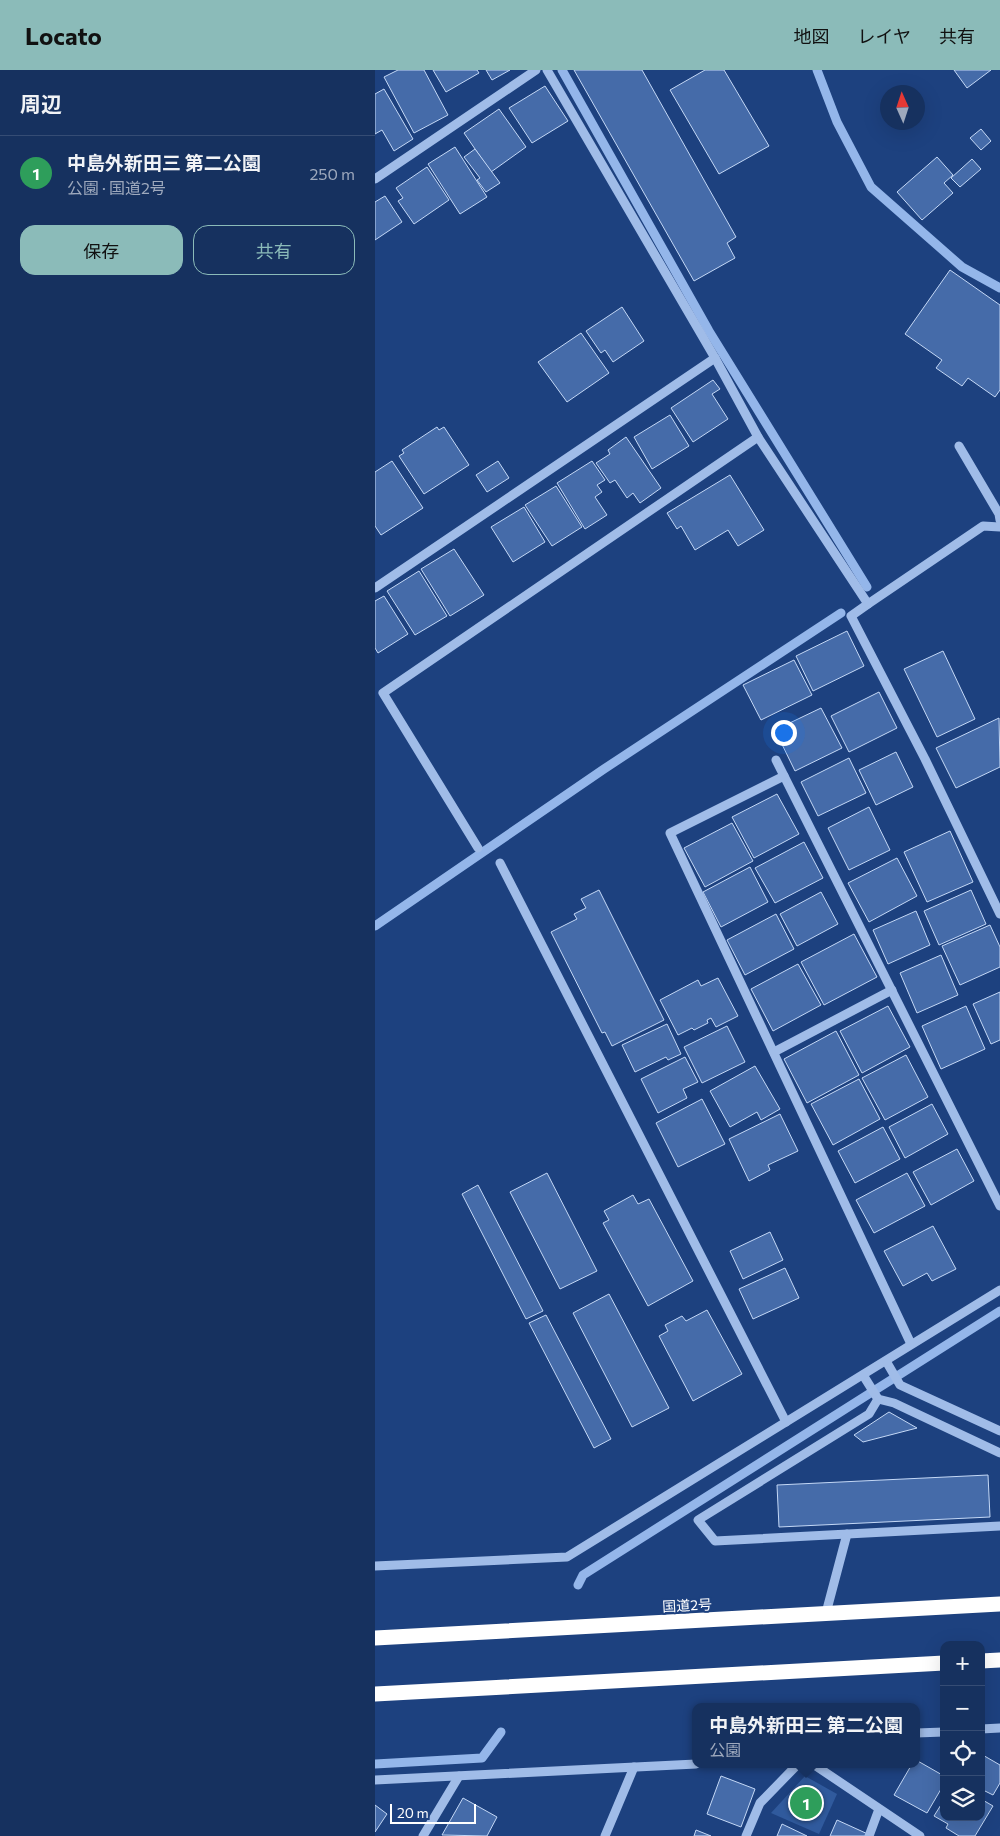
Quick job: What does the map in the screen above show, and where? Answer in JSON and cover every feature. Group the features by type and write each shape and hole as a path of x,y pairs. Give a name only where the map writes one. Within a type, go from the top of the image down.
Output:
{"highway":[{"name":"国道2号","path":"375,1638 1000,1604"},
{"path":"985,1661 1000,1660"},
{"path":"375,1694 940,1663"}],"street":[{"path":"375,179 536,70"},
{"path":"547,70 715,358 757,437 867,604"},
{"path":"375,588 715,358"},
{"path":"478,848 383,693 757,437"},
{"path":"959,446 999,514 1000,520"},
{"path":"1000,526 983,526 851,616 925,759 1000,914"},
{"path":"776,760 1000,1206"},
{"path":"784,776 670,832 911,1344"},
{"path":"500,863 787,1422"},
{"path":"774,1052 892,990"},
{"path":"375,1566 567,1557 787,1422 888,1365 911,1344 1000,1290"},
{"path":"888,1365 900,1385 1000,1431"},
{"path":"865,1379 877,1397 894,1403 1000,1453"},
{"path":"877,1397 869,1414 698,1520 715,1541 1000,1526"},
{"path":"826,1613 847,1534"},
{"path":"985,1730 1000,1728"},
{"path":"920,1733 940,1732"},
{"path":"375,1780 692,1764"},
{"path":"605,1836 634,1767"},
{"path":"746,1836 760,1803 794,1768"},
{"path":"819,1768 920,1836"},
{"path":"423,1836 459,1776"},
{"path":"869,1836 879,1809"}],"shaded area":[{"path":"805,1776 837,1794 819,1834 771,1813"}],"building":[{"path":"398,70 424,70 448,115 414,133 384,77"},
{"path":"433,70 477,70 479,73 446,92"},
{"path":"486,70 510,70 492,80"},
{"path":"574,70 642,70 736,237 727,243 735,258 694,281"},
{"path":"705,70 724,70 769,146 719,174 670,90"},
{"path":"954,70 991,70 967,88"},
{"path":"545,86 568,121 532,143 509,108"},
{"path":"384,89 413,139 394,151 382,130 375,134 375,94"},
{"path":"499,109 526,147 491,172 464,133"},
{"path":"981,129 991,141 981,150 970,138"},
{"path":"455,147 487,197 460,214 428,164"},
{"path":"475,149 500,183 486,192 477,180 480,178 464,157"},
{"path":"937,157 953,175 944,183 953,193 922,220 897,192"},
{"path":"972,159 981,169 960,187 951,178"},
{"path":"427,167 449,200 414,224 398,201 403,198 396,188"},
{"path":"385,196 402,222 375,240 375,202"},
{"path":"950,270 1000,305 1000,390 995,397 968,378 962,386 936,368 942,360 905,334"},
{"path":"622,307 644,341 613,362 605,350 601,353 586,331"},
{"path":"581,333 609,373 567,402 538,362"},
{"path":"713,380 720,389 712,394 728,419 693,442 671,408"},
{"path":"670,415 689,446 652,469 634,437"},
{"path":"437,427 439,430 444,427 469,465 424,494 399,456 404,453 402,450"},
{"path":"626,437 661,488 640,503 633,493 627,498 615,480 610,483 596,463 610,454 608,450"},
{"path":"392,461 423,508 381,535 375,526 375,472"},
{"path":"498,461 509,478 487,492 476,475"},
{"path":"592,461 605,480 597,485 602,492 595,497 607,515 585,529 557,483"},
{"path":"730,475 764,530 738,546 728,530 695,550 681,526 677,529 667,513"},
{"path":"556,486 582,527 552,546 525,505"},
{"path":"524,507 545,542 513,562 491,527"},
{"path":"454,549 484,595 450,616 421,569"},
{"path":"419,571 447,616 415,635 387,591"},
{"path":"384,596 408,634 378,653 375,648 375,601"},
{"path":"847,631 864,666 813,691 796,656"},
{"path":"943,651 975,719 937,737 904,669"},
{"path":"794,660 812,695 761,720 743,685"},
{"path":"879,692 897,728 849,752 831,716"},
{"path":"821,708 842,748 795,771 775,730"},
{"path":"999,718 1000,767 956,788 936,748"},
{"path":"896,752 913,787 876,805 859,770"},
{"path":"849,758 866,793 818,816 801,782"},
{"path":"777,794 799,834 754,858 732,817"},
{"path":"869,807 890,850 849,870 828,828"},
{"path":"732,823 753,861 705,887 684,848"},
{"path":"950,831 973,882 927,902 904,852"},
{"path":"804,842 823,878 775,903 755,868"},
{"path":"897,858 917,896 869,922 848,883"},
{"path":"750,867 768,902 721,927 703,892"},
{"path":"599,890 664,1020 612,1046 605,1032 602,1033 551,932 577,919 574,914 586,908 581,899"},
{"path":"971,890 986,924 939,945 924,911"},
{"path":"821,892 838,924 797,946 780,914"},
{"path":"916,911 930,945 888,964 873,930"},
{"path":"776,914 794,949 745,975 727,940"},
{"path":"990,925 1000,947 1000,967 960,985 942,946"},
{"path":"854,934 877,977 824,1005 801,962"},
{"path":"941,955 958,995 917,1013 900,973"},
{"path":"798,964 821,1005 773,1031 751,989"},
{"path":"718,978 738,1016 716,1027 711,1018 707,1020 708,1023 678,1035 660,1000 698,980 701,986"},
{"path":"1000,992 1000,1040 991,1044 973,1004"},
{"path":"888,1006 910,1047 862,1073 840,1031"},
{"path":"966,1006 985,1049 941,1069 922,1026"},
{"path":"667,1024 681,1054 668,1060 666,1057 635,1072 622,1045"},
{"path":"727,1026 745,1062 702,1083 684,1047"},
{"path":"836,1031 859,1075 807,1103 784,1059"},
{"path":"906,1055 928,1097 885,1120 862,1078"},
{"path":"685,1057 698,1082 683,1089 687,1098 658,1113 641,1079"},
{"path":"755,1066 780,1109 761,1120 757,1112 730,1127 710,1091"},
{"path":"859,1079 880,1119 833,1145 811,1104"},
{"path":"702,1099 725,1144 678,1167 656,1123"},
{"path":"932,1104 948,1134 905,1158 889,1127"},
{"path":"780,1114 798,1151 768,1165 770,1170 749,1181 729,1139"},
{"path":"883,1127 900,1159 855,1183 838,1151"},
{"path":"957,1149 974,1181 931,1205 913,1172"},
{"path":"547,1173 597,1271 560,1289 510,1192"},
{"path":"907,1173 925,1206 874,1233 856,1200"},
{"path":"478,1185 543,1311 526,1319 462,1194"},
{"path":"633,1195 638,1204 649,1199 693,1281 648,1306 603,1223 609,1220 604,1211"},
{"path":"933,1226 956,1269 932,1281 927,1273 903,1286 884,1251"},
{"path":"770,1232 783,1260 743,1279 730,1251"},
{"path":"785,1268 799,1298 753,1319 739,1289"},
{"path":"609,1294 669,1408 632,1427 573,1313"},
{"path":"707,1310 742,1374 693,1401 659,1336 668,1331 665,1325 682,1316 686,1321"},
{"path":"546,1315 611,1439 594,1448 529,1323"},
{"path":"889,1412 917,1428 863,1442 854,1435"},
{"path":"988,1475 990,1517 779,1527 777,1485"},
{"path":"985,1756 1000,1765 1000,1783 993,1795 985,1791"},
{"path":"920,1762 940,1774 940,1791 927,1813 894,1795 910,1768 920,1768"},
{"path":"721,1776 755,1789 741,1827 707,1814"},
{"path":"463,1798 497,1817 487,1836 442,1835"},
{"path":"985,1801 993,1806 985,1819"},
{"path":"375,1805 387,1814 375,1832"},
{"path":"940,1806 940,1819 934,1816"},
{"path":"837,1820 870,1835 830,1836"},
{"path":"943,1821 984,1821 975,1836 959,1836 946,1828 948,1824"},
{"path":"782,1824 807,1836 777,1836"},
{"path":"696,1830 711,1836 694,1836"}],"waterway":[{"path":"562,70 709,331 867,587"},
{"path":"817,70 837,122 871,187 962,267 1000,288"},
{"path":"375,926 604,769 841,613"},
{"path":"578,1585 583,1575 1000,1311"},
{"path":"375,1764 482,1758 501,1732"}],"place":[{"name":"中島外新田三 第二公園","path":"806,1803"}]}
